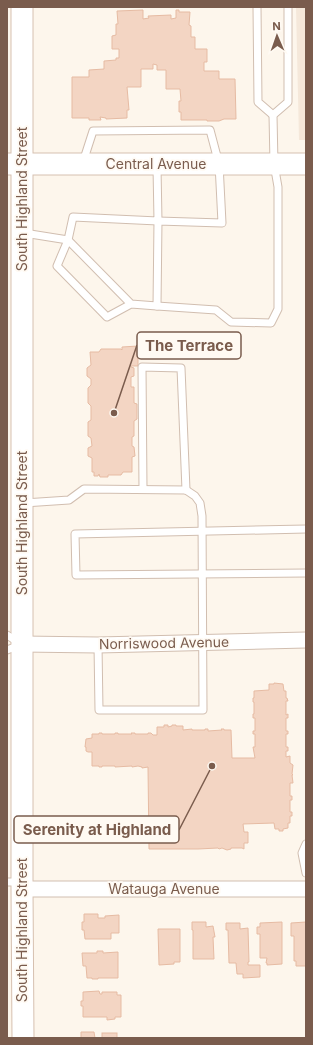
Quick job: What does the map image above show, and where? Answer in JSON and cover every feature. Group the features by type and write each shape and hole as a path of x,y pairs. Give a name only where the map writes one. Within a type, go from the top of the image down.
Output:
{"main road":[{"name":"South Highland Street","path":"22,7 15,164 22,232 22,503 12,643 17,884 23,1038"},
{"name":"Central Avenue","path":"15,164 306,164"}],"street":[{"name":"Norriswood Avenue","path":"12,643 98,645 306,640"},
{"name":"Watauga Avenue","path":"17,884 306,889"}],"lane":[{"path":"82,164 93,131 210,130 219,164 222,223 158,222 73,217 68,240 57,266 107,317 131,304 216,310 231,322 271,323 278,309 278,187 274,164 273,115 258,102 258,7"},
{"path":"273,115 288,102 288,7"},
{"path":"157,164 157,306"},
{"path":"22,232 68,240 131,304"},
{"path":"143,489 142,367 181,368 186,490"},
{"path":"22,503 68,500 84,490 143,489 186,490 195,496 200,503 202,516 203,574 203,710 99,710 98,645"},
{"path":"306,529 75,534 76,575 306,573"},
{"path":"306,844 302,853 306,873"}],"shaded area":[{"path":"296,7 306,7 306,140 299,140"}],"building":[{"path":"143,10 143,19 149,18 148,16 171,15 171,19 176,18 176,10 179,10 179,12 190,12 189,25 191,26 191,37 195,37 195,49 207,49 207,62 204,62 204,71 219,71 219,79 235,79 236,119 224,119 219,121 181,120 181,112 179,112 179,101 181,101 180,89 166,89 166,70 157,70 157,65 153,64 153,69 141,69 141,87 127,87 129,110 127,110 127,118 106,119 100,117 101,120 89,120 89,118 72,118 72,77 89,77 89,70 104,69 104,61 116,60 116,58 119,58 119,49 112,49 112,36 116,35 116,24 118,24 117,11"},
{"path":"138,346 138,366 131,366 134,368 134,376 131,377 131,387 134,387 134,403 137,404 137,419 134,421 134,436 132,437 132,446 134,447 135,456 132,457 132,472 123,472 121,475 108,475 108,477 100,477 99,474 98,476 94,476 94,472 92,472 92,458 88,456 88,448 92,446 91,438 88,436 88,422 91,420 91,406 88,403 88,388 91,385 91,379 87,376 87,368 91,365 90,352 99,352 101,349 122,350 122,347"},
{"path":"269,684 283,684 288,701 286,701 286,715 288,714 288,718 286,718 286,731 288,731 288,734 286,734 286,747 288,747 288,751 286,751 286,757 290,756 290,763 293,765 293,783 290,783 290,796 292,796 292,800 290,800 290,812 292,812 292,816 290,816 288,828 283,829 283,831 279,831 279,829 275,829 274,823 243,824 244,832 248,832 248,843 244,843 244,849 149,849 148,767 92,766 92,752 86,751 86,739 92,738 92,734 99,733 151,733 153,735 157,735 157,727 164,727 164,725 168,725 168,727 172,725 183,726 183,730 208,729 208,731 224,729 231,730 232,758 255,758 253,747 255,747 255,734 253,734 253,731 255,731 255,718 253,718 254,691 269,690"},
{"path":"84,914 98,914 98,918 119,915 119,933 111,933 111,939 85,939 84,930 82,930"},
{"path":"192,922 206,922 206,927 213,926 215,937 213,937 214,959 193,959"},
{"path":"282,922 282,964 267,965 267,958 260,958 260,934 257,934 257,927 260,927 260,923"},
{"path":"306,922 306,966 296,966 296,961 294,961 294,936 291,936 291,923"},
{"path":"226,923 240,923 240,929 248,928 248,965 260,965 260,977 243,978 243,974 237,974 236,963 229,963 228,930 226,930"},
{"path":"158,929 180,929 180,962 159,965"},
{"path":"97,951 103,951 103,953 118,952 118,978 87,978 86,966 83,966 82,953 97,953"},
{"path":"99,991 100,994 102,994 102,992 117,992 117,995 121,995 121,1017 115,1017 115,1019 107,1020 107,1017 83,1017 83,1006 81,1006 81,1001 83,1001 83,992"},
{"path":"81,1032 94,1032 95,1038 81,1038"},
{"path":"102,1033 117,1033 117,1038 102,1038"}],"place":[{"name":"The Terrace","path":"114,413"},
{"name":"Serenity at Highland","path":"212,766"}]}
